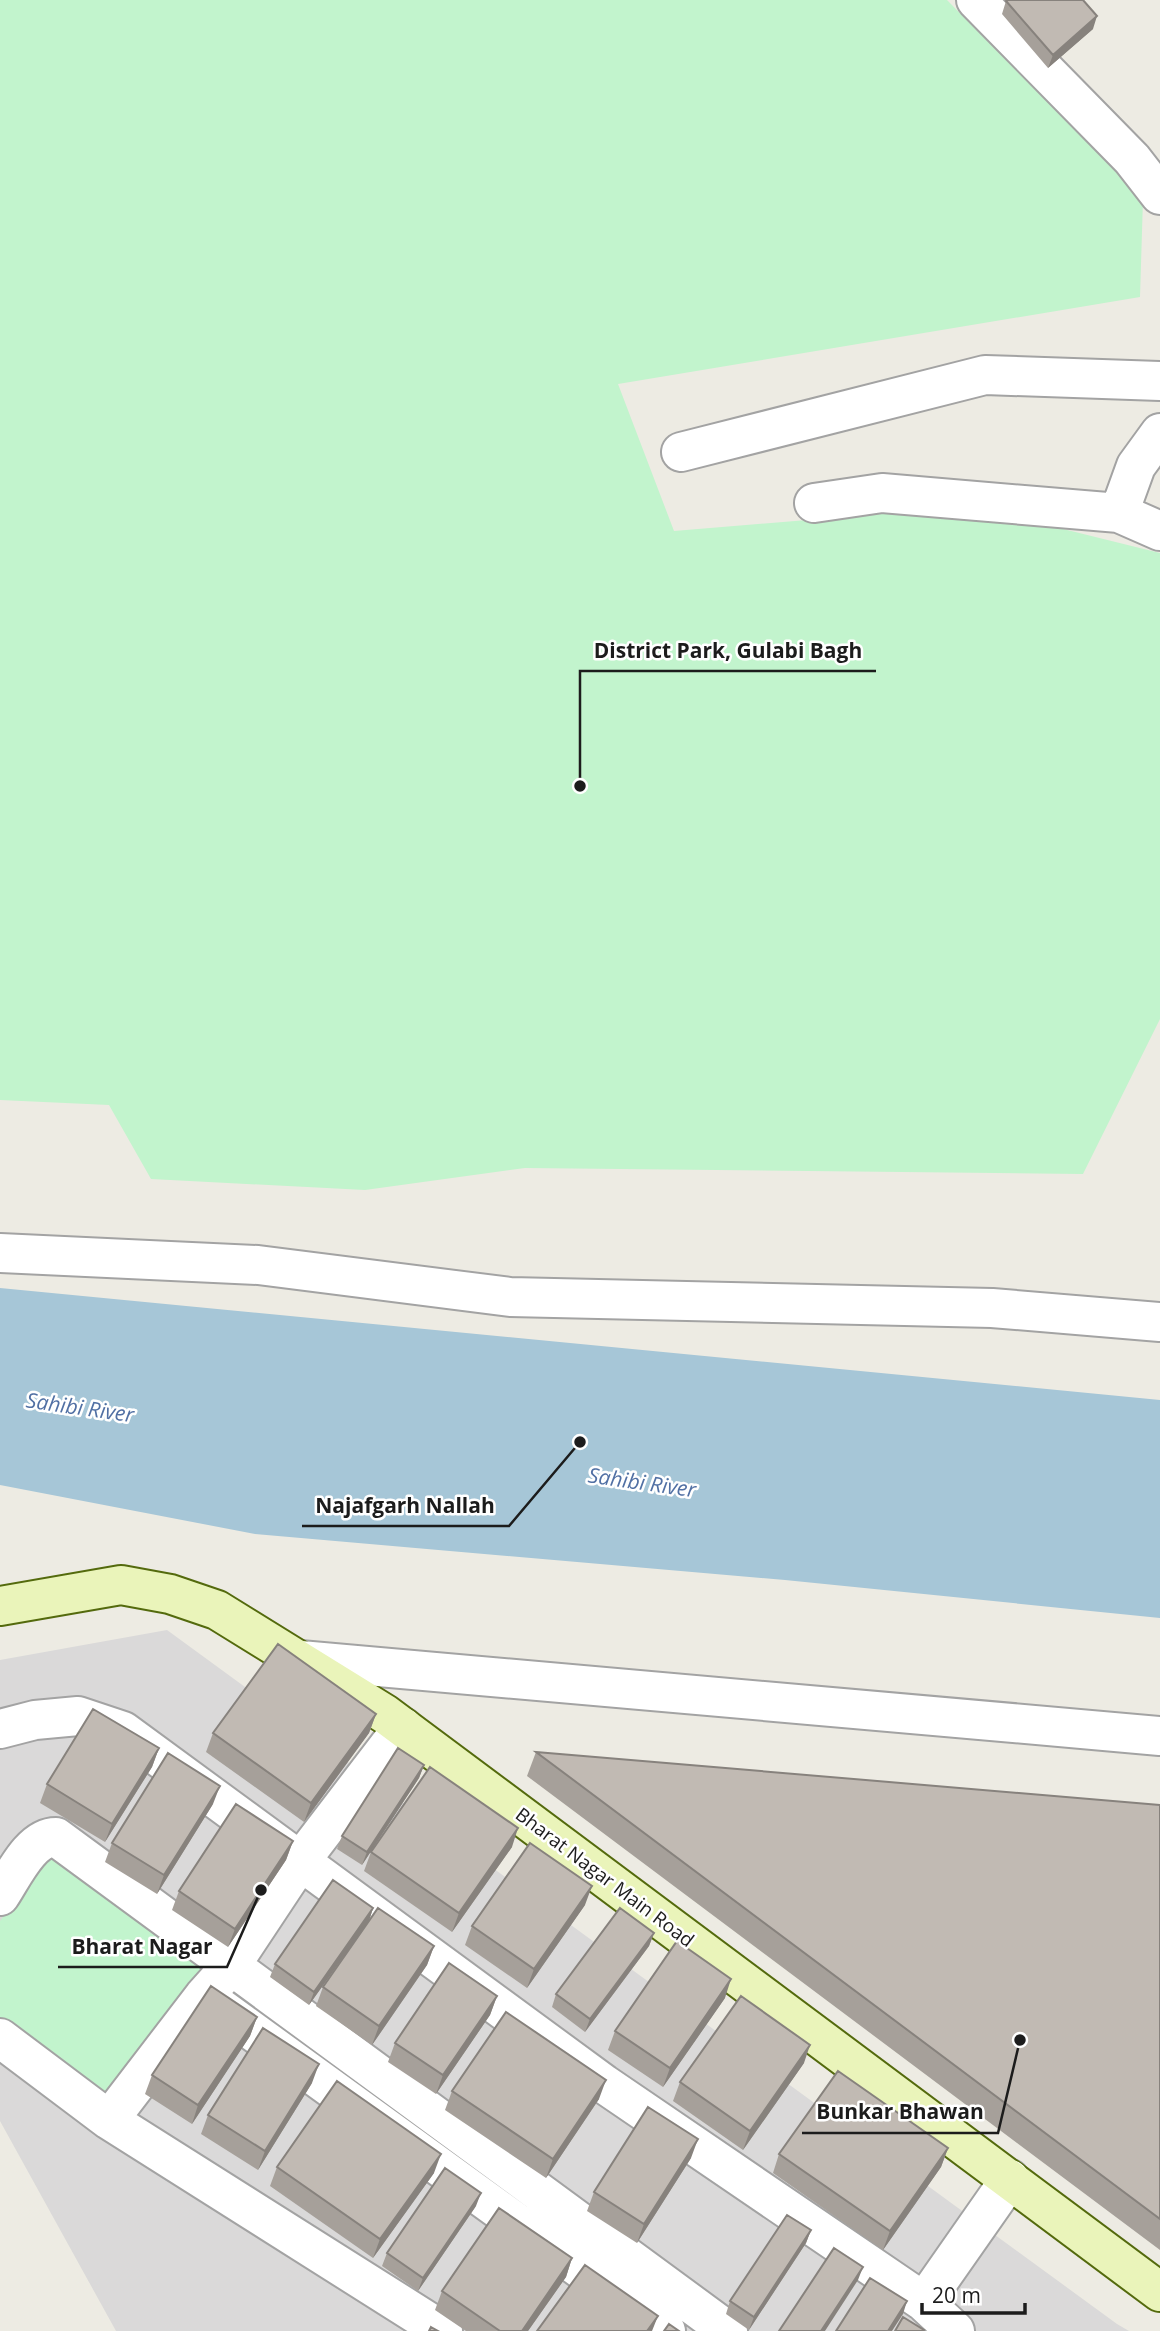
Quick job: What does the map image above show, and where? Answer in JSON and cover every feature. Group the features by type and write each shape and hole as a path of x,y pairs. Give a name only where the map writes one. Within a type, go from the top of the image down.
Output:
{"street":[{"path":"991,5 1132,159 1160,195"},
{"path":"681,452 985,375 1160,381"},
{"path":"1119,513 1136,466 1160,433"},
{"path":"814,503 882,493 1119,513 1160,531"},
{"path":"0,1253 258,1265 510,1297 992,1308 1160,1322"},
{"name":"Bharat Nagar Main Road","path":"0,1606 121,1586 170,1594 217,1610 403,1727 1160,2292"},
{"path":"300,1660 1160,1736"},
{"path":"0,1729 35,1720 78,1716 123,1731 299,1863 604,2084 924,2302 955,2331"},
{"path":"109,2120 204,1996 230,1967 299,1863 403,1727"},
{"path":"0,1896 37,1844 46,1838 56,1838 728,2331"},
{"path":"204,1996 666,2331"},
{"path":"0,2038 109,2120 429,2326"},
{"path":"924,2302 1010,2179"}],"shaded area":[{"path":"167,1630 1129,2331 116,2331 0,2121 0,1660"}],"green space":[{"path":"0,0 947,0 1143,199 1140,297 618,384 674,531 903,512 1051,526 1160,553 1160,1019 1083,1174 525,1168 365,1190 151,1179 109,1105 0,1100"},
{"path":"49,1853 211,1971 116,2102 0,2017 0,1921"}],"water":[{"name":"Sahibi River","path":"0,1288 1160,1400 1160,1618 785,1580 255,1534 0,1485"}],"building":[{"path":"1083,0 1097,16 1053,55 1006,1"},
{"path":"278,1644 376,1714 311,1803 213,1733"},
{"path":"93,1709 159,1748 112,1824 47,1784"},
{"path":"398,1748 424,1765 367,1852 342,1836"},
{"path":"536,1752 1160,1805 1160,2219"},
{"path":"168,1753 220,1786 164,1875 112,1843"},
{"path":"430,1767 518,1828 459,1913 371,1852"},
{"path":"236,1804 293,1841 235,1929 179,1891"},
{"path":"530,1843 592,1886 534,1969 472,1926"},
{"path":"333,1880 373,1908 314,1992 275,1964"},
{"path":"378,1908 434,1946 379,2026 323,1987"},
{"path":"620,1908 654,1933 590,2019 556,1994"},
{"path":"677,1941 731,1979 670,2068 615,2031"},
{"path":"449,1963 497,1996 443,2075 395,2043"},
{"path":"211,1986 257,2017 198,2105 152,2075"},
{"path":"741,1996 810,2045 750,2131 680,2082"},
{"path":"506,2012 606,2080 553,2159 452,2091"},
{"path":"263,2028 319,2064 265,2151 208,2115"},
{"path":"838,2071 948,2148 890,2231 779,2154"},
{"path":"337,2081 441,2154 380,2239 277,2167"},
{"path":"648,2107 698,2139 644,2224 594,2192"},
{"path":"445,2168 481,2193 423,2278 387,2253"},
{"path":"499,2208 572,2258 522,2331 500,2331 442,2291"},
{"path":"787,2215 811,2230 754,2317 730,2301"},
{"path":"834,2248 863,2267 821,2331 779,2331"},
{"path":"585,2265 658,2316 647,2331 537,2331"},
{"path":"870,2278 907,2301 888,2331 836,2331"},
{"path":"903,2317 924,2330 895,2331"},
{"path":"669,2324 679,2331 664,2331"}],"place":[{"name":"District Park, Gulabi Bagh","path":"580,786"},
{"name":"Najafgarh Nallah","path":"580,1442"},
{"name":"Bharat Nagar","path":"261,1890"},
{"name":"Bunkar Bhawan","path":"1020,2040"}]}
